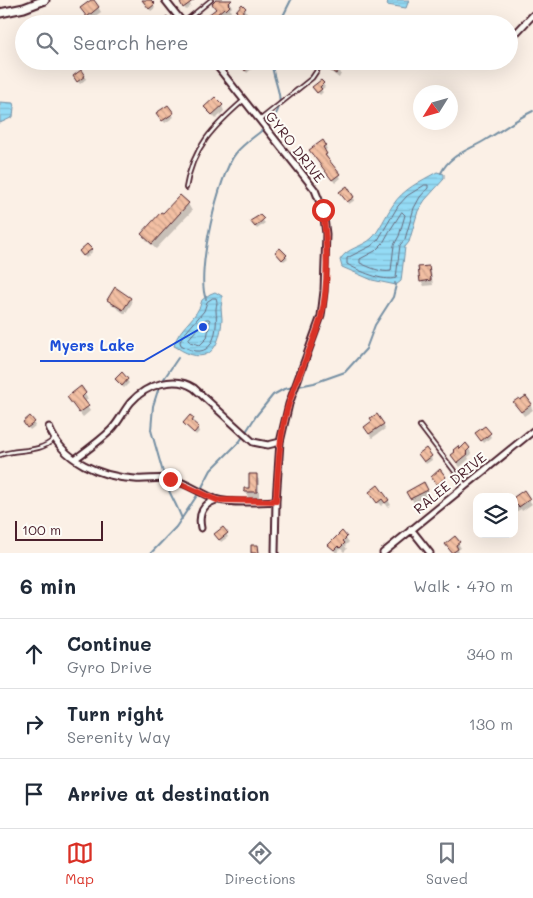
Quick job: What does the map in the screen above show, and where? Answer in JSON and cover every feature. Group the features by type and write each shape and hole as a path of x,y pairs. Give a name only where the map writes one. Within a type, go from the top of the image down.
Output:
{"main road":[{"path":"0,13 24,8 45,0"}],"street":[{"path":"165,0 177,15"},
{"path":"518,31 533,15"},
{"name":"GYRO DRIVE","path":"220,70 315,190 323,210 326,234 325,280 321,316 289,404 280,442 275,553"},
{"path":"75,460 112,428 133,399 151,388 174,381 184,382 194,388 253,442 268,445 280,442"},
{"path":"49,427 54,439 75,460 106,474 135,479 170,479 217,500"},
{"name":"RALEE DRIVE","path":"383,553 533,431"},
{"path":"201,528 199,520 201,511 210,502 217,500 276,501"},
{"path":"412,530 430,553"}],"lane":[{"path":"194,15 211,0"},
{"path":"260,120 312,78 317,70"},
{"path":"186,188 189,170 197,150 244,100"},
{"path":"420,426 465,485"},
{"path":"0,455 8,452 40,449 48,446 54,439"}],"water":[{"path":"388,0 409,0 406,8 387,5"},
{"path":"0,102 13,103 14,107 13,117 0,123"},
{"path":"437,172 444,174 444,179 425,200 418,211 409,242 405,247 401,281 396,285 372,280 342,267 340,260 343,256 372,238 402,194"},
{"path":"215,292 222,296 222,319 221,330 214,347 210,352 196,356 174,346 180,333 200,307 202,300"}],"building":[{"path":"91,0 94,0 99,7 89,15 85,15 80,8"},
{"path":"142,0 151,0 155,4 149,9"},
{"path":"183,0 194,0 183,8 180,2"},
{"path":"216,0 232,0 226,10 224,8 216,15 208,15 216,9 212,4"},
{"path":"242,4 246,8 240,15 236,11"},
{"path":"81,70 85,76 77,82 73,76"},
{"path":"330,70 339,70 336,74"},
{"path":"321,80 324,83 320,87 322,89 317,93 312,87"},
{"path":"215,97 223,105 212,115 204,107"},
{"path":"168,105 174,113 162,121 156,113"},
{"path":"323,140 326,145 323,147 327,154 325,155 340,174 332,180 309,150"},
{"path":"347,186 354,197 347,202 339,192"},
{"path":"180,195 189,203 152,244 141,234"},
{"path":"260,215 264,219 255,227 250,221"},
{"path":"87,244 92,249 83,256 79,251"},
{"path":"280,248 287,255 282,260 275,252"},
{"path":"429,266 431,280 420,282 418,267"},
{"path":"115,287 131,298 123,310 107,300"},
{"path":"122,372 128,379 122,386 115,379"},
{"path":"81,386 86,393 82,397 89,406 79,413 67,397"},
{"path":"526,396 532,404 521,412 513,402"},
{"path":"377,414 384,424 369,434 364,427 372,421 370,418"},
{"path":"190,415 194,418 192,421 199,427 194,433 183,423"},
{"path":"30,416 35,422 27,428 23,422"},
{"path":"485,426 491,433 481,441 475,433"},
{"path":"466,443 470,448 466,452 468,454 457,463 451,455 455,452 453,450 458,446 460,449"},
{"path":"426,448 432,456 424,462 418,454"},
{"path":"440,469 446,477 437,485 431,477"},
{"path":"249,474 257,474 257,492 244,492 244,488 249,488"},
{"path":"424,482 428,490 410,499 406,492"},
{"path":"378,485 389,500 385,503 382,499 377,503 369,492"},
{"path":"524,490 530,499 519,507 518,494"},
{"path":"223,527 228,533 219,540 214,534"},
{"path":"342,531 347,537 343,541 345,543 340,548 338,546 334,550 328,545"},
{"path":"455,536 460,542 456,545 458,549 452,553 445,544"},
{"path":"251,545 258,545 259,553 251,553"}],"waterway":[{"path":"284,15 291,0"},
{"path":"206,299 203,287 206,248 216,202 229,164 236,153 270,123 278,110 279,98 272,70"},
{"path":"441,173 455,157 533,111"},
{"path":"151,553 176,527 200,491 211,470 240,441 256,416 273,395 284,389 314,383 345,372 366,349 375,325 393,297 395,283"},
{"path":"161,383 178,358"},
{"path":"159,387 153,406 151,430 164,476"},
{"path":"165,481 182,519"}],"place":[{"name":"Myers Lake","path":"203,327"}],"route":[{"path":"170,479 217,500 246,502 276,501 280,442 289,404 321,316 326,265 326,234 323,210"}]}
